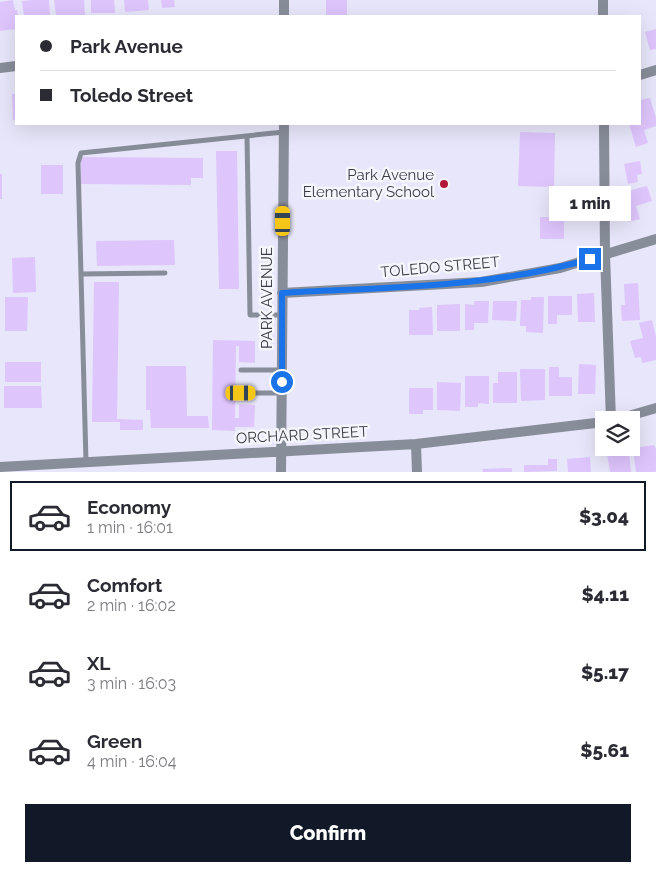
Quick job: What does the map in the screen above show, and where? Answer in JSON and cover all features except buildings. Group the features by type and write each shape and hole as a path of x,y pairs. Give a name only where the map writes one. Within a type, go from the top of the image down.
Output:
{"street":[{"path":"284,0 284,15"},
{"path":"603,0 603,15"},
{"path":"0,68 15,66"},
{"path":"641,74 656,70"},
{"path":"604,125 605,254 613,411"},
{"name":"PARK AVENUE","path":"281,472 284,128"},
{"name":"TOLEDO STREET","path":"282,293 481,282 560,268 656,239"},
{"path":"640,412 656,408"},
{"name":"ORCHARD STREET","path":"0,467 416,444 595,423"},
{"path":"416,444 417,472"}],"lane":[{"path":"86,462 78,163 82,154 246,136 284,128"},
{"path":"246,136 250,315 282,315"},
{"path":"82,274 165,273"},
{"path":"241,370 282,370"},
{"path":"241,393 282,393"}],"place":[{"name":"Park Avenue Elementary School","path":"444,184"}],"route":[{"path":"282,382 282,293 481,282 560,268 590,259"}]}
